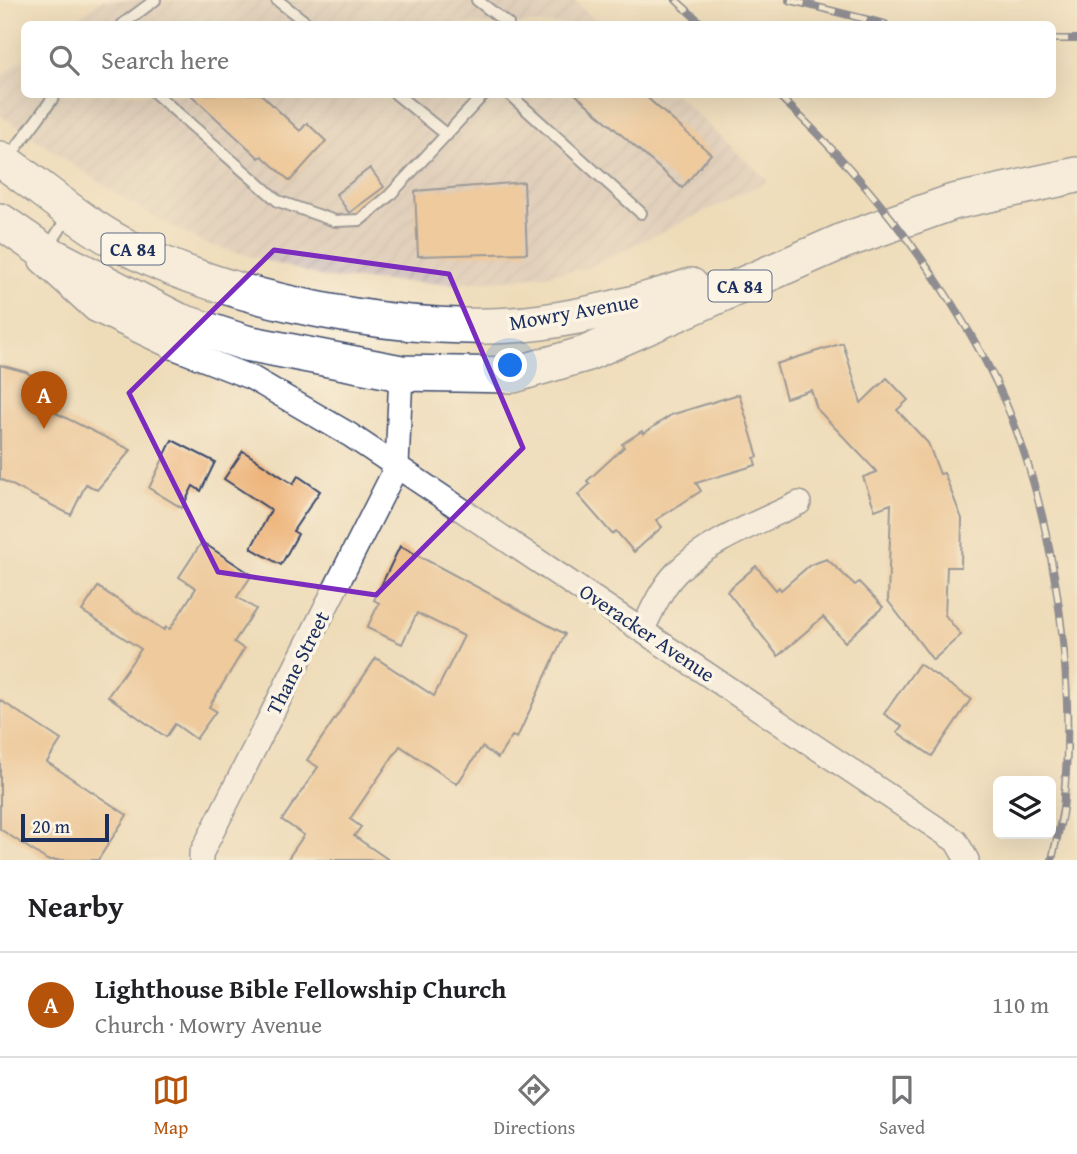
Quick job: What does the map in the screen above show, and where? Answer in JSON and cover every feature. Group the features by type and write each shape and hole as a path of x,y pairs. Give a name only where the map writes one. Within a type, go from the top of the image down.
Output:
{"main road":[{"name":"Mowry Avenue","path":"2,163 121,244 200,277 278,301 392,321 491,326 542,322 650,299 704,283 836,226 940,187 997,170 1077,154"},
{"name":"Mowry Avenue","path":"24,238 179,321 246,343 401,373 513,375 585,354 880,228 954,202 1077,175"},
{"path":"278,301 357,337 378,350 387,365 401,373 401,360 415,352 549,337 650,299"}],"street":[{"path":"24,238 41,260 95,310 170,346 252,378 397,466 401,373"},
{"name":"Overacker Avenue","path":"397,466 956,841 967,860"},
{"name":"Thane Street","path":"201,860 201,854 397,466"},
{"path":"643,629 656,601 676,572 722,540 799,503"}],"lane":[{"path":"127,21 155,0"},
{"path":"277,0 304,21"},
{"path":"477,0 504,21"},
{"path":"2,163 53,98"},
{"path":"161,98 278,201 335,220 360,220 389,196 480,98"},
{"path":"401,98 447,135"},
{"path":"513,98 640,213"},
{"path":"24,238 73,210"}],"highlighted area":[{"path":"274,250 449,274 523,448 376,595 218,572 129,393"}],"shaded area":[{"path":"101,0 573,0 597,21 73,21"},
{"path":"21,60 21,98 679,98 768,181 585,269 517,279 451,284 327,278 203,243 130,203 0,115 0,77"}],"building":[{"path":"194,98 265,98 300,131 307,123 326,141 290,181 262,156 259,158"},
{"path":"580,98 648,98 711,154 682,188"},
{"path":"370,168 384,187 349,213 336,194"},
{"path":"524,182 527,253 418,256 415,191"},
{"path":"843,343 861,403 887,378 908,400 897,410 928,443 940,474 944,473 962,519 961,567 947,567 945,615 961,635 933,660 888,601 891,504 875,510 863,477 877,472 817,409 811,390 786,398 776,364"},
{"path":"0,365 26,372 64,397 56,413 131,450 97,490 86,484 71,515 0,479"},
{"path":"739,394 758,457 754,458 756,465 696,483 701,491 656,520 662,527 634,552 616,531 612,534 578,495 590,484 587,481 624,447 622,444 642,431 643,434 671,415"},
{"path":"172,440 215,462 201,491 193,486 182,508 149,488"},
{"path":"243,451 293,484 298,476 320,491 293,531 298,534 281,565 251,548 271,510 224,479"},
{"path":"202,542 252,575 237,597 256,609 234,642 244,649 209,707 216,711 196,739 175,724 166,737 108,696 141,649 82,611 98,587 164,630 166,627 170,629 196,588 179,577"},
{"path":"400,546 565,634 517,738 512,736 498,758 482,747 457,784 400,746 350,819 361,827 354,836 389,860 287,860 304,835 282,820 318,767 307,760 376,658 434,696 464,636 417,613 402,644 367,628 379,603 374,600"},
{"path":"827,559 855,585 859,582 883,607 845,642 823,617 778,656 727,591 756,566 776,590 779,587 781,590 810,565"},
{"path":"919,664 971,699 932,756 897,732 902,726 884,714"},
{"path":"0,700 61,740 47,762 127,815 98,860 47,860 0,829"}],"railway":[{"path":"676,0 699,21"},
{"path":"789,0 873,21"},
{"path":"1056,39 1077,39"},
{"path":"781,98 865,186 941,288 985,360 1008,408 1027,460 1054,573 1066,689 1064,798 1052,860"}],"place":[{"name":"Lighthouse Bible Fellowship Church","path":"44,429"}]}
